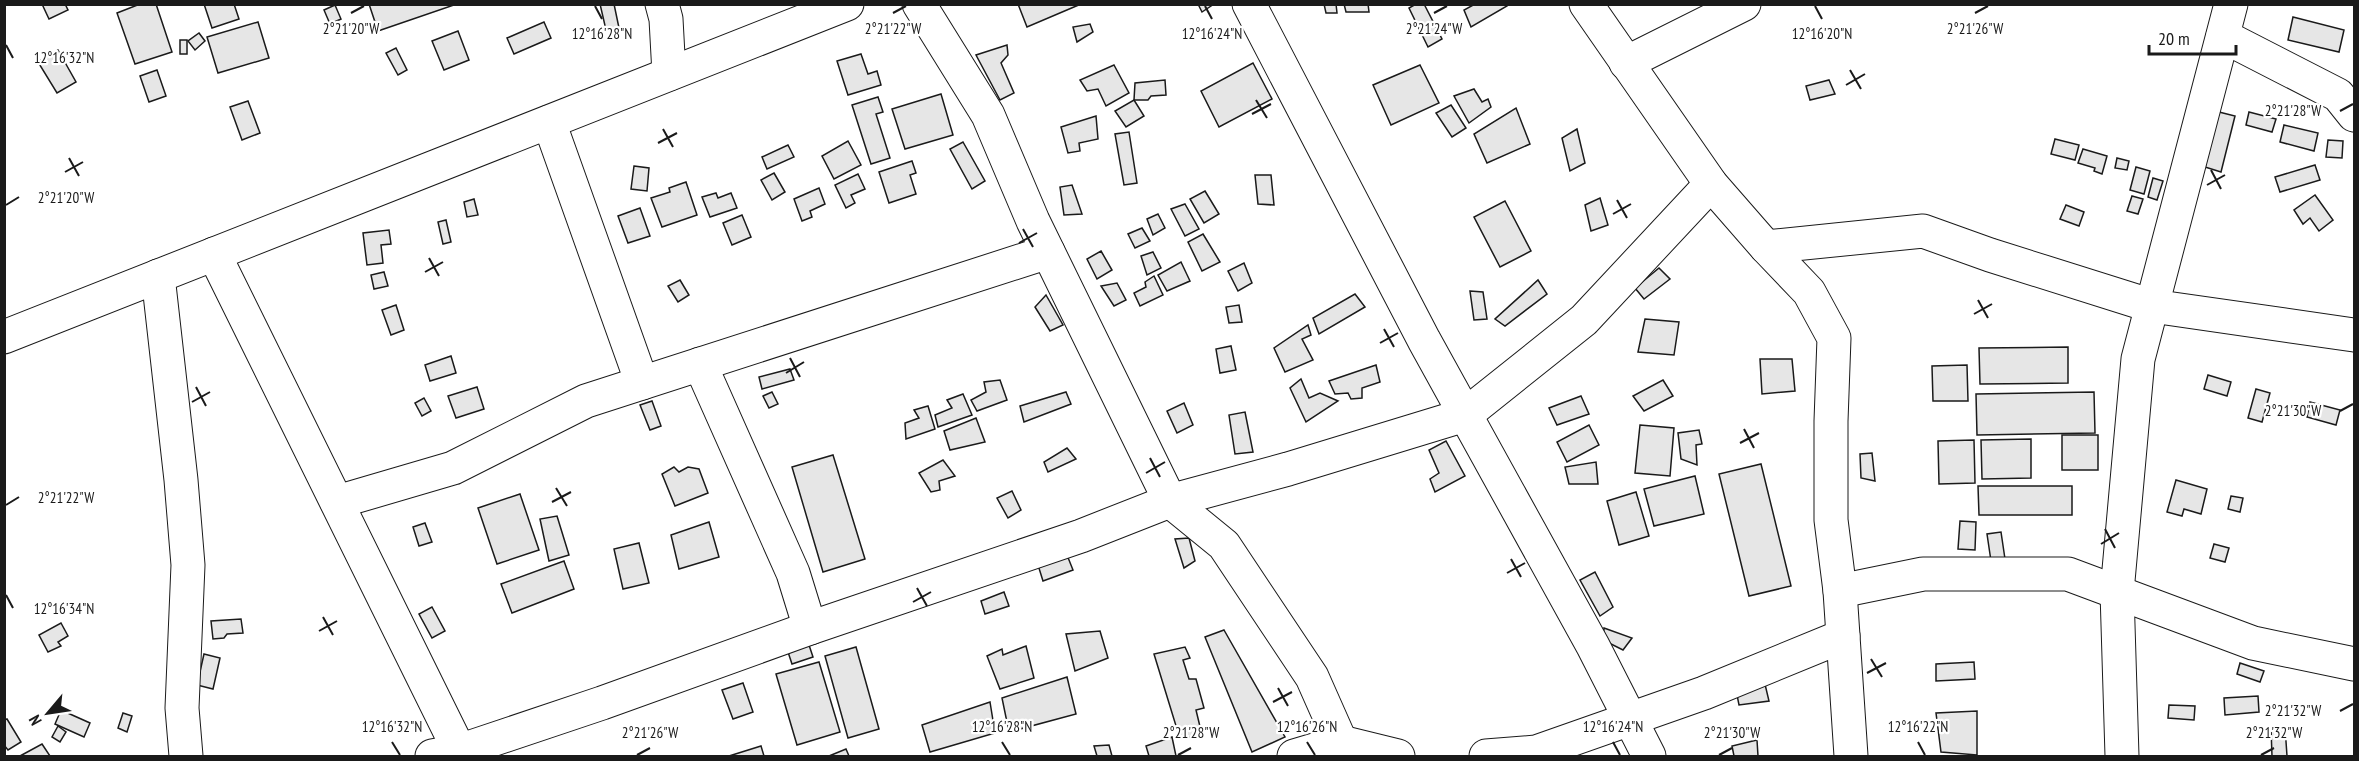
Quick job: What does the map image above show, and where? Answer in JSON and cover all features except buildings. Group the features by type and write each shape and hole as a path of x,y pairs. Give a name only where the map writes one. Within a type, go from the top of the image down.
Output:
{"street":[{"path":"662,4 666,19 669,74"},
{"path":"4,337 847,4"},
{"path":"919,4 988,116 1048,252 1170,501 1224,544 1312,677 1344,749"},
{"path":"1249,4 1424,340 1593,646 1648,756"},
{"path":"1586,4 1711,184 1809,292 1834,338 1831,520 1840,591 1851,756"},
{"path":"1626,63 1744,4"},
{"path":"2122,756 2117,592 2138,359 2231,4"},
{"path":"2223,36 2338,95 2355,115"},
{"path":"549,122 642,383"},
{"path":"214,254 337,502 451,754 1081,536 1170,501 1288,469 1465,415 1584,320 1711,184"},
{"path":"1766,247 1923,231 1990,255 2152,306 2355,335"},
{"path":"337,502 453,468 586,401 1048,252"},
{"path":"158,276 181,480 188,565 182,708 186,756"},
{"path":"700,364 793,573 810,628"},
{"path":"1840,591 1923,574 2068,574 2253,644 2355,664"},
{"path":"1486,756 1536,752 1704,693 1843,636"},
{"path":"1294,756 1344,749 1398,756"}]}
